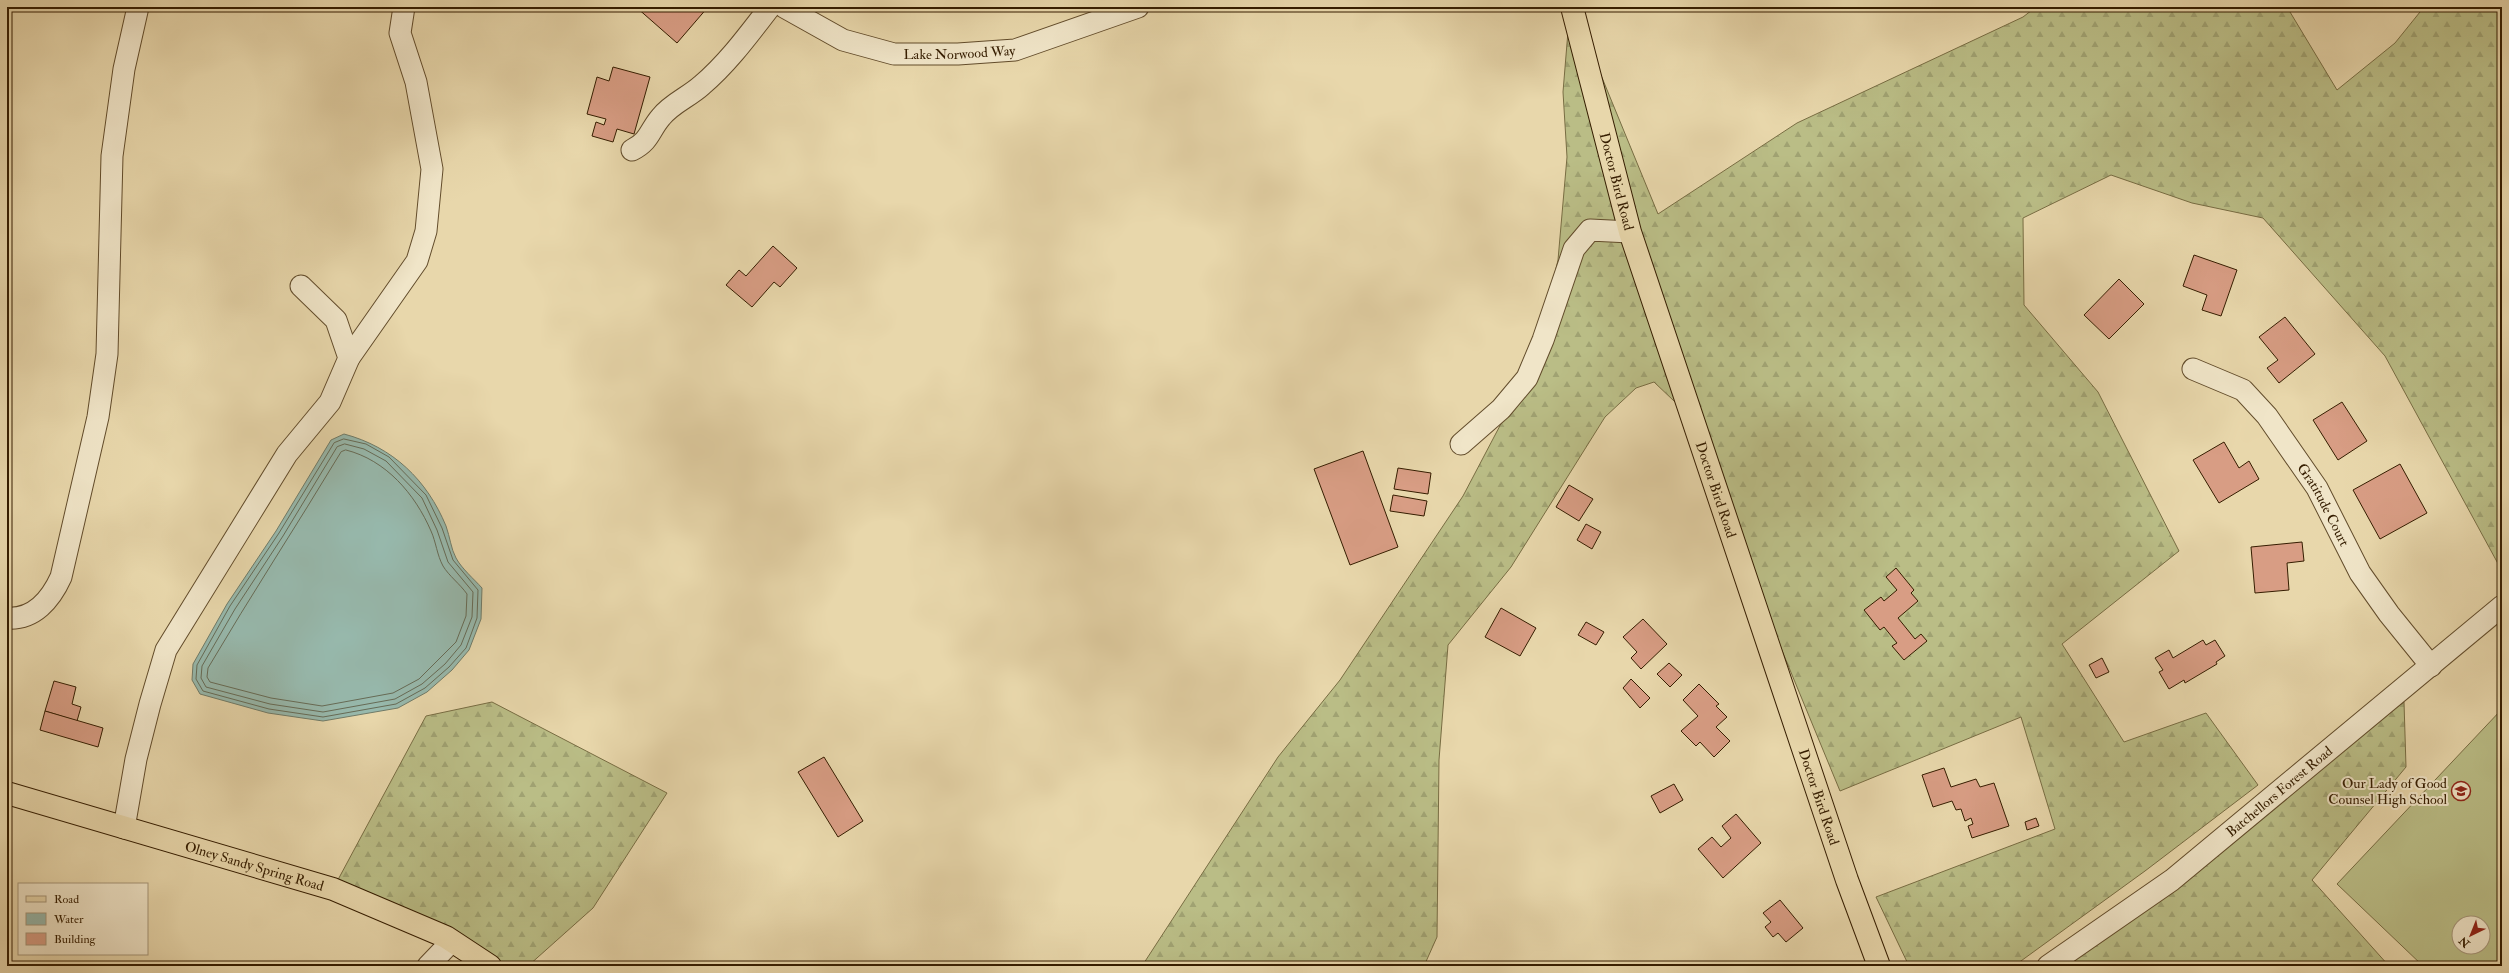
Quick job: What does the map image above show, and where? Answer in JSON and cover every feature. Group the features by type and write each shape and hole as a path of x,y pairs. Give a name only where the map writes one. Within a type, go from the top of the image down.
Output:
{"main road":[{"name":"Doctor Bird Road","path":"1572,7 1630,232 1847,880 1879,966"},
{"name":"Olney Sandy Spring Road","path":"7,793 333,889 452,941 490,966"}],"street":[{"path":"7,618 27,616 41,607 54,591 61,577 98,417 107,354 112,156 124,69 138,7"},
{"path":"124,828 140,745 166,650 287,454 330,402 349,358 417,260 426,231 432,169 416,82 400,33 404,7"},
{"path":"632,150 644,144 660,117 678,101 701,87 719,70 770,7"},
{"name":"Lake Norwood Way","path":"784,7 843,40 894,54 958,54 1015,50 1138,7"},
{"path":"1461,444 1501,409 1527,378 1543,340 1574,249 1579,241 1590,230 1630,232"},
{"path":"301,286 336,320 349,358"},
{"name":"Gratitude Court","path":"2193,370 2242,390 2267,416 2317,488 2360,573 2389,614 2431,666"},
{"name":"Batchellors Forest Road","path":"2048,966 2172,880 2502,606"},
{"path":"428,966 452,941"}],"green space":[{"path":"1570,7 1573,7 1658,214 1797,123 2023,17 2036,7 2287,7 2337,90 2395,43 2424,7 2502,7 2502,571 2385,356 2263,218 2192,203 2111,175 2023,218 2024,305 2098,392 2179,551 2062,644 2124,742 2206,713 2258,785 2145,871 2014,966 1909,966 1876,897 2055,829 2021,717 1840,791 1714,486 1694,420 1654,382 1636,388 1605,417 1511,567 1448,645 1439,760 1437,937 1424,966 1142,966 1278,757 1340,680 1463,496 1535,359 1558,260 1567,157 1563,92"},
{"path":"492,702 667,793 593,908 528,966 490,966 333,889 426,716"},
{"path":"2404,702 2406,767 2312,880 2389,966 2048,966 2275,795"},
{"name":"Our Lady of Good Counsel High School","path":"2502,709 2502,964 2500,966 2423,966 2337,884"}],"water":[{"path":"344,434 378,447 393,457 418,480 438,509 446,526 456,558 482,588 481,619 469,650 452,670 427,692 398,708 323,721 268,713 200,694 192,680 193,664 227,604 276,531 331,440"}],"building":[{"path":"636,7 708,7 677,43"},
{"path":"613,67 650,77 634,134 617,129 613,142 592,136 596,122 604,125 606,119 587,114 597,77 609,81"},
{"path":"773,246 797,268 780,287 774,282 752,307 726,285 739,270 746,276"},
{"path":"2194,255 2237,270 2221,316 2202,310 2207,295 2183,286"},
{"path":"2119,279 2144,304 2109,339 2084,315"},
{"path":"2285,317 2315,354 2279,383 2267,368 2278,360 2259,337"},
{"path":"2342,402 2367,441 2338,460 2313,420"},
{"path":"2224,442 2239,468 2249,461 2259,479 2219,503 2193,460"},
{"path":"1363,451 1398,547 1350,565 1314,469"},
{"path":"2400,464 2427,513 2380,539 2353,490"},
{"path":"1398,468 1431,473 1428,494 1394,489"},
{"path":"1569,485 1593,499 1579,521 1556,507"},
{"path":"1393,495 1427,501 1424,516 1390,511"},
{"path":"1586,524 1601,532 1592,549 1577,540"},
{"path":"2302,542 2304,561 2287,563 2289,590 2255,593 2251,547"},
{"path":"1896,568 1914,590 1911,593 1918,601 1898,618 1915,639 1921,634 1927,641 1904,660 1892,646 1897,643 1884,627 1880,630 1864,610 1881,597 1884,601 1897,590 1886,577"},
{"path":"1501,608 1536,628 1520,656 1485,637"},
{"path":"1643,619 1667,644 1641,669 1631,658 1637,652 1623,637"},
{"path":"1586,622 1604,632 1596,645 1578,635"},
{"path":"2203,640 2206,645 2215,640 2225,656 2216,662 2217,664 2185,683 2184,680 2169,689 2159,672 2163,670 2155,658 2169,650 2173,658"},
{"path":"2102,658 2109,672 2096,678 2089,665"},
{"path":"1669,663 1682,675 1670,687 1657,674"},
{"path":"1631,679 1650,698 1640,708 1623,688"},
{"path":"54,681 76,687 72,704 81,707 77,721 45,711"},
{"path":"1699,684 1719,704 1716,706 1727,717 1716,727 1730,741 1714,757 1700,742 1696,746 1681,731 1698,716 1683,700"},
{"path":"45,711 103,728 98,747 40,730"},
{"path":"824,757 863,821 838,837 798,772"},
{"path":"1944,768 1951,787 1976,779 1980,787 1994,783 2009,826 1972,838 1968,826 1973,824 1971,818 1965,821 1961,809 1956,810 1952,801 1933,807 1922,775"},
{"path":"1674,784 1683,800 1660,813 1651,796"},
{"path":"1736,814 1761,843 1723,878 1698,849 1712,837 1721,847 1731,838 1722,826"},
{"path":"2036,818 2039,826 2027,830 2025,822"},
{"path":"1780,900 1803,928 1786,942 1778,933 1773,937 1765,927 1771,922 1763,913"}],"place":[{"name":"Our Lady of Good Counsel High School","path":"2461,791"}]}
